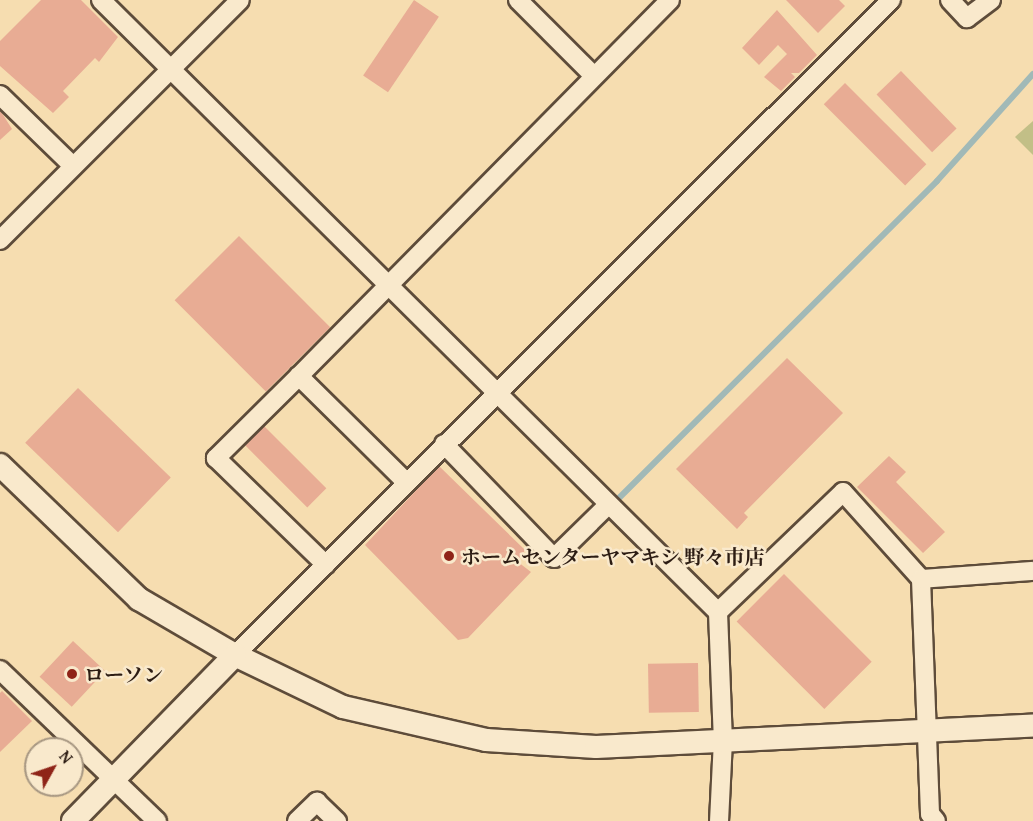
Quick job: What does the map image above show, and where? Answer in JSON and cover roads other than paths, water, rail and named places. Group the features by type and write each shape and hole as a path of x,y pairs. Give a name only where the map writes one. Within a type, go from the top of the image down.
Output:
{"street":[{"path":"101,0 387,286 498,393 607,506 718,612 723,740 719,821"},
{"path":"0,240 240,0"},
{"path":"518,0 594,76"},
{"path":"326,564 216,458 670,0"},
{"path":"73,821 406,482 891,0"},
{"path":"950,0 966,18 991,0"},
{"path":"0,95 73,166"},
{"path":"299,376 406,482"},
{"path":"444,444 554,558 607,506"},
{"path":"0,465 140,599 235,655 343,707 486,740 596,747 1033,726"},
{"path":"718,612 843,492 921,579 929,731 930,814 936,821"},
{"path":"921,579 1033,571"},
{"path":"0,670 157,821"},
{"path":"297,821 317,802 337,821"}],"waterway":[{"path":"619,498 937,181 1033,74"}],"place":[{"name":"ホームセンターヤマキシ 野々市店","path":"449,556"},
{"name":"ローソン","path":"72,674"}]}
